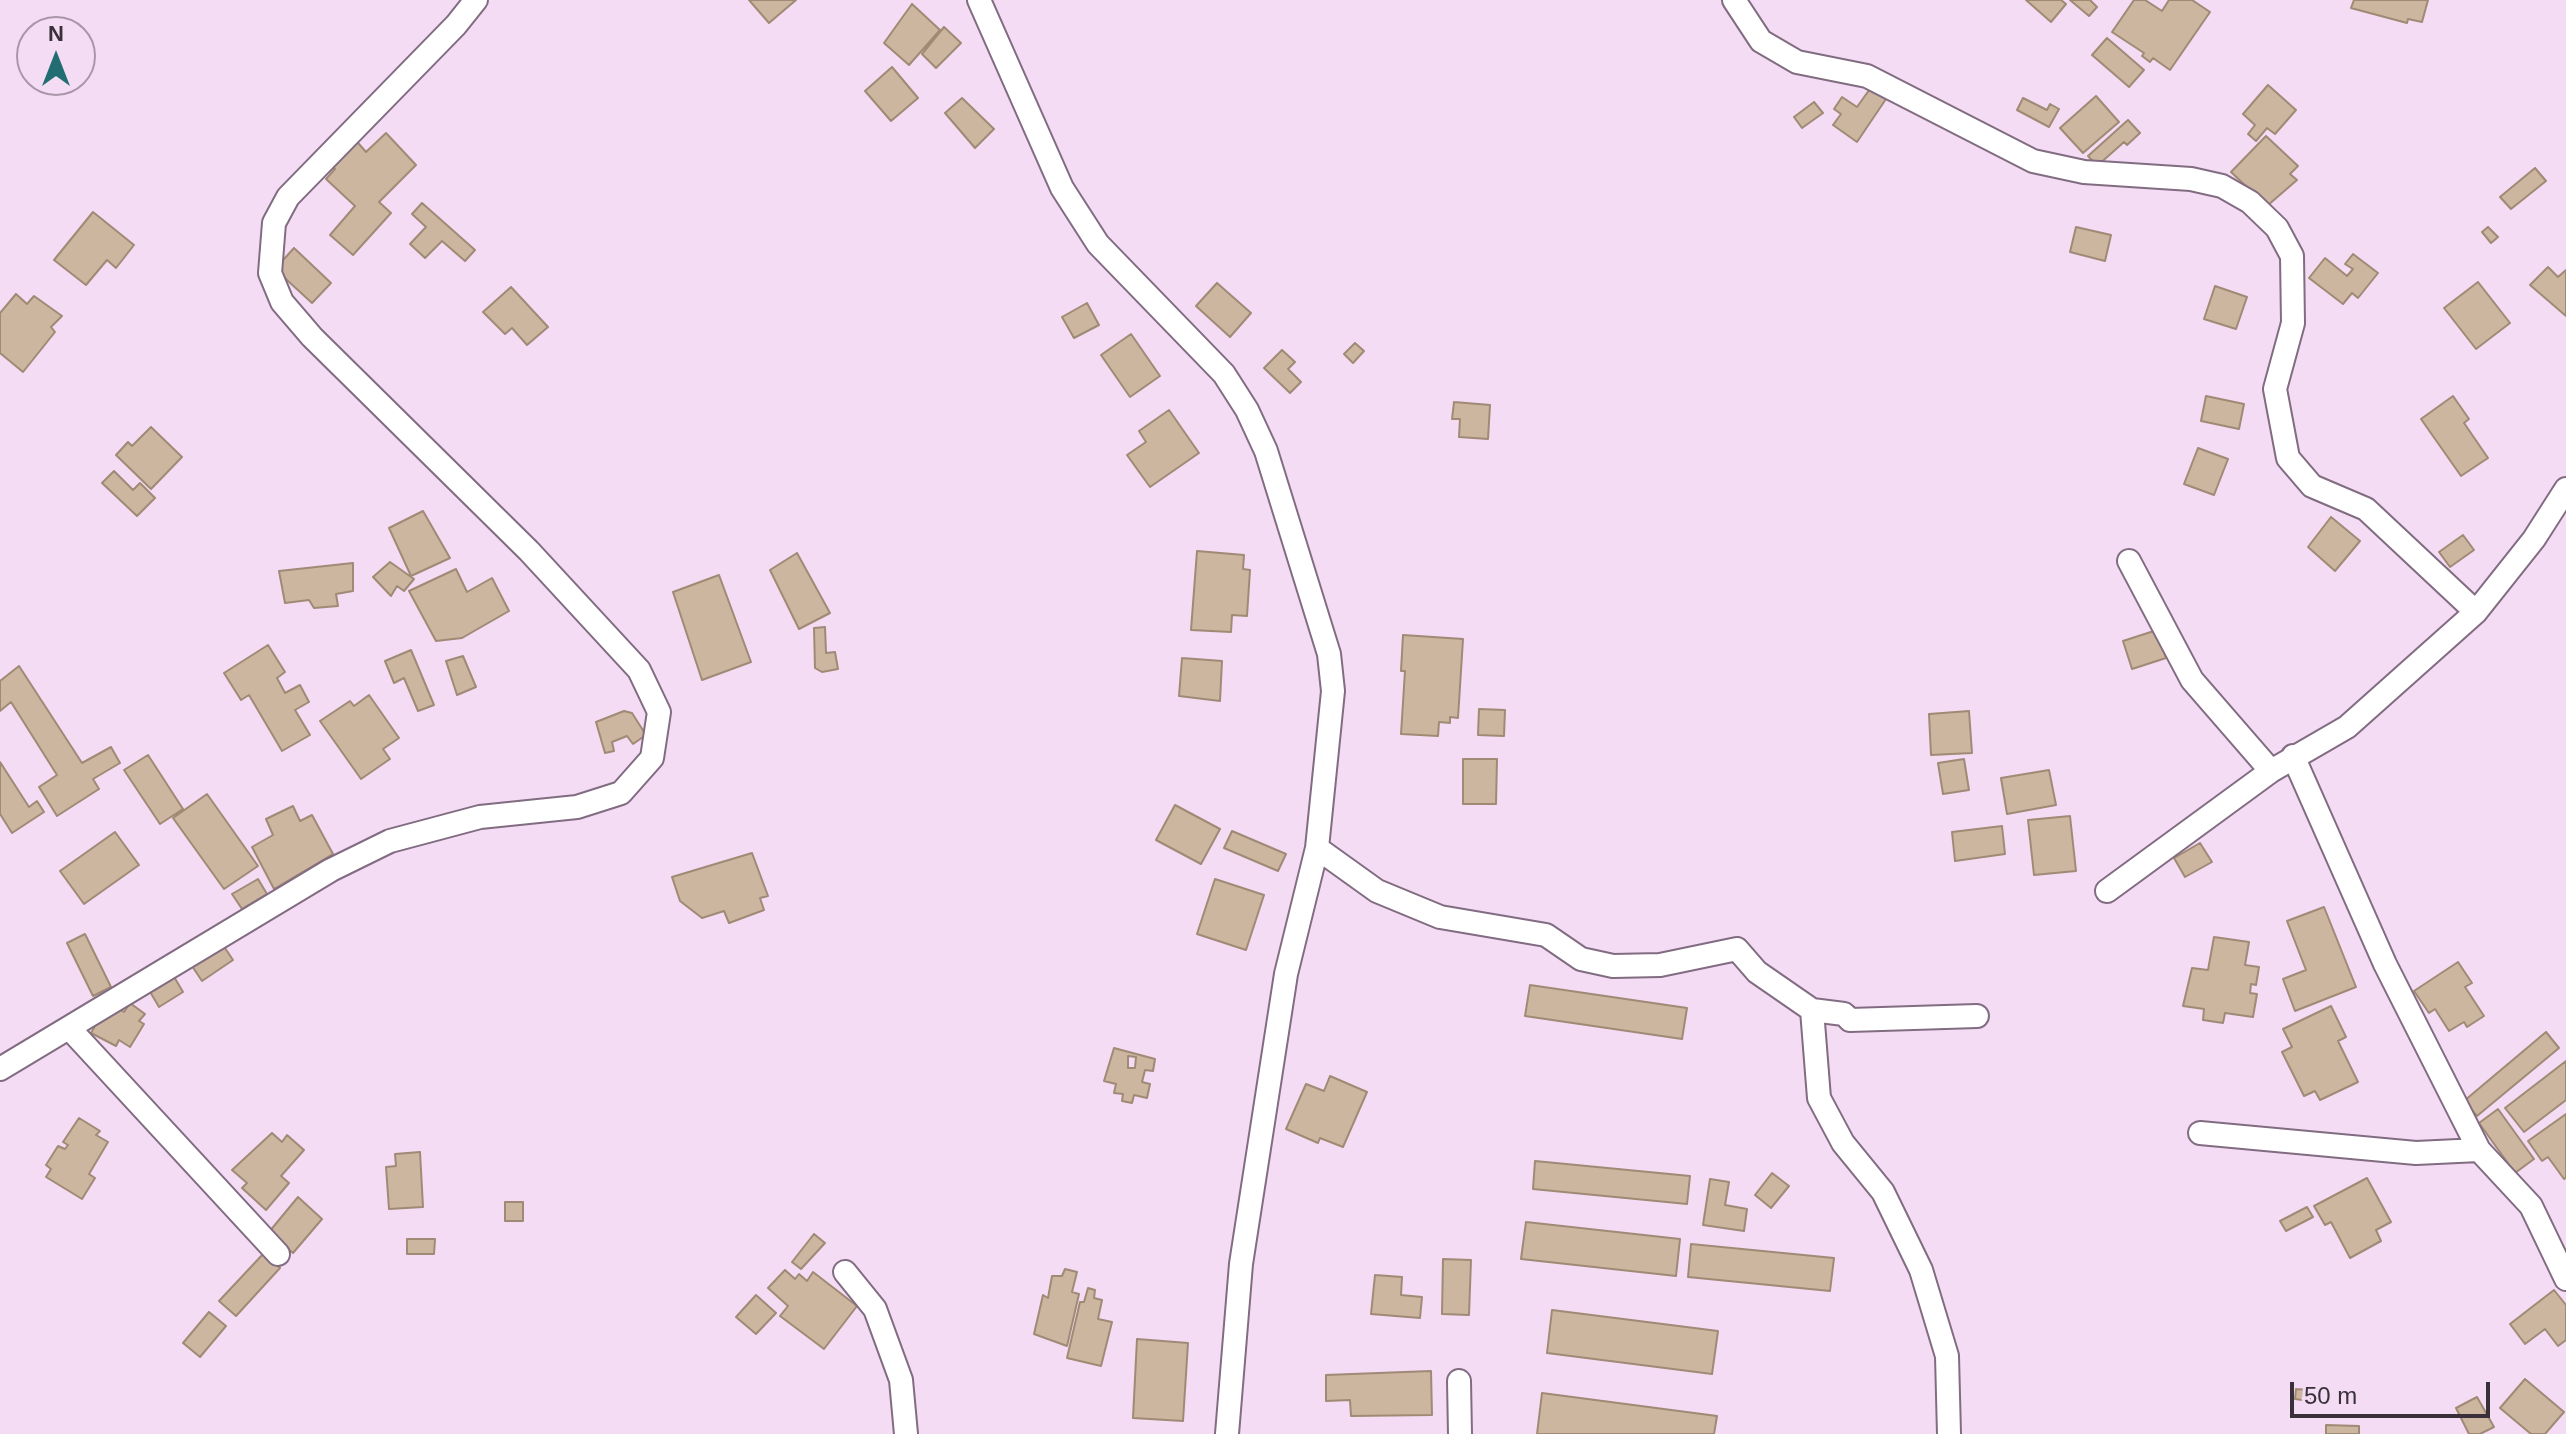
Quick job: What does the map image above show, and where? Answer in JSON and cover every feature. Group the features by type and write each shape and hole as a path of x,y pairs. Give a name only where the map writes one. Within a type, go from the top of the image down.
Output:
{"street":[{"path":"0,1069 331,870 390,841 480,817 577,807 621,793 652,758 659,712 639,670 529,551 312,337 282,302 270,273 274,223 288,197 456,25 476,0"},
{"path":"979,0 1069,199 1098,244 1224,374 1247,410 1266,451 1329,654 1333,691 1317,848 1286,974 1243,1249 1227,1434"},
{"path":"1734,0 1761,41 1797,62 1867,76 2033,161 2084,172 2191,179 2222,186 2250,202 2277,228 2292,256 2293,323 2275,389 2288,458 2312,486 2366,509 2476,612"},
{"path":"2107,891 2271,771 2347,727 2476,612 2534,539 2566,489"},
{"path":"2129,561 2192,680 2271,771"},
{"path":"2293,756 2385,964 2479,1150 2531,1206 2566,1279"},
{"path":"1317,848 1377,891 1440,917 1546,935 1581,959 1613,966 1660,965 1737,949 1757,972 1812,1010 1844,1014 1850,1020 1977,1016"},
{"path":"1812,1010 1819,1098 1843,1143 1883,1192 1921,1270 1947,1356 1949,1434"},
{"path":"70,1029 278,1254"},
{"path":"2200,1133 2416,1153 2479,1150"},
{"path":"845,1272 875,1309 901,1380 906,1434"},
{"path":"1459,1381 1460,1434"}],"building":[{"path":"749,0 796,0 769,23"},
{"path":"2026,0 2061,0 2066,4 2051,22"},
{"path":"2070,0 2090,0 2097,7 2089,16"},
{"path":"2134,0 2145,0 2162,11 2169,0 2192,0 2210,12 2170,70 2153,58 2150,62 2142,56 2144,53 2112,32"},
{"path":"2354,0 2428,0 2422,22 2408,19 2407,23 2351,8"},
{"path":"912,4 940,30 909,65 884,43"},
{"path":"944,27 961,43 936,68 922,54"},
{"path":"2107,38 2144,70 2129,87 2092,55"},
{"path":"892,67 918,98 891,121 865,91"},
{"path":"2268,85 2296,110 2275,134 2267,128 2256,141 2248,134 2255,125 2243,114"},
{"path":"1872,86 1888,96 1857,142 1833,125 1841,114 1834,109 1842,97 1857,107"},
{"path":"2096,96 2119,122 2083,153 2060,128"},
{"path":"962,98 994,129 975,148 945,113"},
{"path":"2023,98 2047,110 2050,104 2059,109 2049,127 2017,110"},
{"path":"1814,102 1823,113 1802,128 1794,117"},
{"path":"2128,120 2140,133 2127,145 2124,142 2097,166 2088,156"},
{"path":"386,133 416,165 379,202 391,213 353,255 330,235 355,206 326,179 335,169 327,160 352,136 366,152"},
{"path":"2266,136 2298,166 2290,174 2297,180 2267,206 2231,172"},
{"path":"2535,168 2546,181 2511,209 2500,197"},
{"path":"422,203 475,250 465,261 442,241 425,258 410,244 426,227 412,214"},
{"path":"93,212 134,245 116,268 107,260 86,285 54,260"},
{"path":"2076,227 2111,235 2105,261 2070,252"},
{"path":"2488,227 2498,237 2491,243 2482,232"},
{"path":"294,248 331,283 312,303 275,269"},
{"path":"2353,254 2378,273 2358,298 2352,293 2343,304 2309,278 2325,258 2347,276 2353,269 2345,264"},
{"path":"2548,267 2558,277 2566,270 2566,316 2530,285"},
{"path":"2478,282 2510,323 2476,349 2444,308"},
{"path":"1217,283 1251,313 1230,337 1196,306"},
{"path":"2215,286 2247,297 2236,329 2204,319"},
{"path":"511,287 548,327 527,345 512,328 505,334 483,312"},
{"path":"16,294 27,304 34,296 62,316 51,327 55,332 23,372 0,353 0,313"},
{"path":"1087,303 1099,325 1074,338 1062,317"},
{"path":"1131,334 1160,376 1130,397 1101,355"},
{"path":"1355,343 1364,351 1353,363 1344,354"},
{"path":"1282,350 1295,362 1288,369 1301,382 1290,393 1264,368"},
{"path":"2206,396 2244,404 2239,429 2201,421"},
{"path":"2453,396 2469,419 2464,423 2488,458 2461,476 2421,419"},
{"path":"1454,402 1490,405 1488,439 1459,437 1460,419 1452,419"},
{"path":"1169,410 1199,453 1150,487 1127,455 1146,442 1139,431"},
{"path":"151,427 182,457 151,489 116,455 128,442 132,446"},
{"path":"2198,448 2228,459 2214,495 2184,484"},
{"path":"114,471 133,490 140,483 155,498 137,516 102,483"},
{"path":"423,511 450,558 411,576 389,528"},
{"path":"2331,517 2360,541 2335,571 2308,547"},
{"path":"2463,535 2474,550 2450,567 2439,552"},
{"path":"1197,551 1244,555 1243,569 1250,570 1247,616 1232,615 1231,632 1191,630"},
{"path":"797,553 830,613 799,629 770,570"},
{"path":"390,562 414,579 404,591 397,586 391,596 373,577"},
{"path":"353,563 353,591 336,594 338,606 314,608 309,600 285,603 279,571"},
{"path":"456,569 467,592 492,578 509,611 462,638 436,641 409,591"},
{"path":"719,575 751,662 702,680 673,592"},
{"path":"825,627 826,653 835,652 838,669 822,672 815,668 814,628"},
{"path":"2157,630 2166,658 2132,669 2123,641"},
{"path":"1403,635 1463,639 1458,718 1450,717 1450,723 1439,722 1438,736 1401,734 1405,671 1401,671"},
{"path":"268,645 285,672 277,678 285,693 300,685 309,702 295,710 310,735 282,751 249,695 241,700 224,673"},
{"path":"411,650 434,705 418,711 404,678 394,683 385,661"},
{"path":"463,656 476,687 457,695 446,661"},
{"path":"1182,658 1222,661 1220,701 1179,696"},
{"path":"19,666 82,763 111,747 120,763 93,779 99,789 57,816 39,787 57,775 11,702 0,711 0,681"},
{"path":"369,695 399,738 383,749 390,759 361,779 320,721 350,701 354,706"},
{"path":"1479,709 1505,710 1504,736 1478,735"},
{"path":"624,711 632,713 646,735 633,744 627,736 612,742 614,751 605,753 596,722"},
{"path":"1969,711 1972,753 1931,755 1929,714"},
{"path":"148,755 183,809 160,824 124,770"},
{"path":"1463,759 1497,759 1496,804 1463,804"},
{"path":"1964,759 1969,790 1943,794 1938,763"},
{"path":"0,762 29,807 37,801 44,812 12,833 0,814"},
{"path":"2049,770 2056,805 2007,814 2001,778"},
{"path":"207,794 258,866 224,889 173,818"},
{"path":"1175,805 1220,829 1201,864 1156,840"},
{"path":"293,806 300,821 312,815 333,854 274,889 252,847 273,835 266,819"},
{"path":"2070,816 2076,871 2034,875 2028,820"},
{"path":"2002,826 2005,854 1955,861 1952,832"},
{"path":"1232,831 1286,854 1278,871 1224,848"},
{"path":"115,832 139,865 84,904 60,871"},
{"path":"2200,843 2212,862 2185,877 2174,858"},
{"path":"752,853 768,896 760,898 764,910 729,923 724,911 702,918 680,901 672,877"},
{"path":"258,879 267,894 242,909 232,894"},
{"path":"1215,879 1264,895 1246,950 1197,934"},
{"path":"2324,907 2356,987 2295,1011 2283,979 2306,970 2287,921"},
{"path":"85,934 111,987 93,996 67,943"},
{"path":"2214,937 2249,942 2245,965 2259,967 2256,985 2251,984 2250,993 2257,994 2253,1017 2225,1013 2223,1023 2203,1020 2204,1009 2183,1006 2192,968 2208,970"},
{"path":"221,942 233,960 202,981 190,963"},
{"path":"2458,962 2472,983 2465,987 2484,1016 2467,1027 2464,1022 2449,1031 2435,1009 2429,1013 2414,991"},
{"path":"173,975 183,992 159,1007 149,990"},
{"path":"1530,985 1687,1008 1682,1039 1525,1016"},
{"path":"130,1003 145,1014 139,1021 144,1024 130,1047 119,1040 116,1046 91,1033 104,1010 115,1006 124,1012"},
{"path":"2331,1006 2346,1037 2338,1041 2358,1082 2320,1100 2315,1091 2304,1096 2282,1052 2292,1047 2283,1029"},
{"path":"2546,1032 2559,1048 2477,1116 2464,1101"},
{"path":"1114,1048 1155,1059 1153,1071 1145,1070 1142,1082 1150,1084 1147,1098 1134,1095 1132,1103 1122,1101 1123,1094 1114,1093 1116,1084 1104,1081","holes":["1128,1056 1136,1057 1135,1068 1128,1068"]},
{"path":"2566,1061 2566,1100 2524,1132 2505,1108"},
{"path":"1330,1076 1367,1092 1343,1147 1320,1138 1318,1143 1286,1129 1306,1084 1324,1091"},
{"path":"2498,1109 2534,1159 2515,1173 2479,1123"},
{"path":"2566,1114 2564,1179 2548,1157 2542,1161 2528,1141"},
{"path":"79,1118 100,1131 96,1135 108,1142 89,1174 95,1178 82,1199 46,1177 51,1169 46,1165 58,1146 65,1149 68,1145 63,1142"},
{"path":"272,1133 282,1142 287,1135 304,1150 281,1176 289,1183 266,1210 242,1188 247,1183 232,1170"},
{"path":"420,1152 423,1207 389,1209 386,1167 396,1166 395,1154"},
{"path":"1535,1161 1690,1176 1687,1204 1533,1189"},
{"path":"1772,1173 1789,1186 1771,1208 1755,1195"},
{"path":"2367,1178 2391,1222 2376,1230 2381,1241 2350,1258 2331,1222 2325,1225 2314,1206"},
{"path":"1710,1179 1729,1182 1725,1205 1747,1209 1744,1231 1703,1225"},
{"path":"298,1197 322,1219 293,1253 269,1232"},
{"path":"505,1202 523,1202 523,1221 505,1221"},
{"path":"2307,1207 2313,1217 2286,1231 2280,1221"},
{"path":"1526,1222 1680,1239 1676,1276 1521,1259"},
{"path":"814,1234 825,1243 801,1269 792,1262"},
{"path":"407,1239 435,1239 434,1254 407,1254"},
{"path":"1691,1244 1834,1258 1830,1291 1688,1277"},
{"path":"264,1253 280,1268 236,1316 219,1301"},
{"path":"1443,1259 1471,1260 1469,1315 1442,1314"},
{"path":"1065,1269 1077,1272 1072,1292 1079,1294 1067,1346 1034,1334 1043,1295 1048,1298 1052,1276 1062,1276"},
{"path":"785,1270 795,1279 799,1274 807,1281 813,1272 857,1306 824,1349 780,1316 788,1306 768,1288"},
{"path":"1375,1275 1402,1277 1401,1295 1422,1297 1420,1318 1371,1314"},
{"path":"1088,1288 1095,1290 1094,1298 1102,1300 1098,1319 1112,1322 1101,1366 1067,1358 1080,1302 1084,1302"},
{"path":"2554,1290 2566,1305 2566,1340 2558,1346 2545,1329 2525,1344 2510,1324"},
{"path":"756,1295 776,1313 756,1334 736,1317"},
{"path":"1552,1310 1718,1331 1712,1374 1547,1353"},
{"path":"209,1312 226,1326 200,1357 183,1343"},
{"path":"1137,1339 1188,1343 1183,1421 1133,1418"},
{"path":"1431,1371 1432,1415 1351,1416 1350,1400 1326,1401 1326,1375"},
{"path":"2525,1379 2564,1412 2545,1434 2531,1434 2500,1408"},
{"path":"2296,1389 2310,1390 2310,1401 2295,1399"},
{"path":"1542,1393 1717,1416 1714,1434 1537,1434"},
{"path":"2477,1397 2494,1427 2480,1434 2469,1434 2456,1408"},
{"path":"2326,1425 2359,1426 2359,1434 2326,1434"}]}
